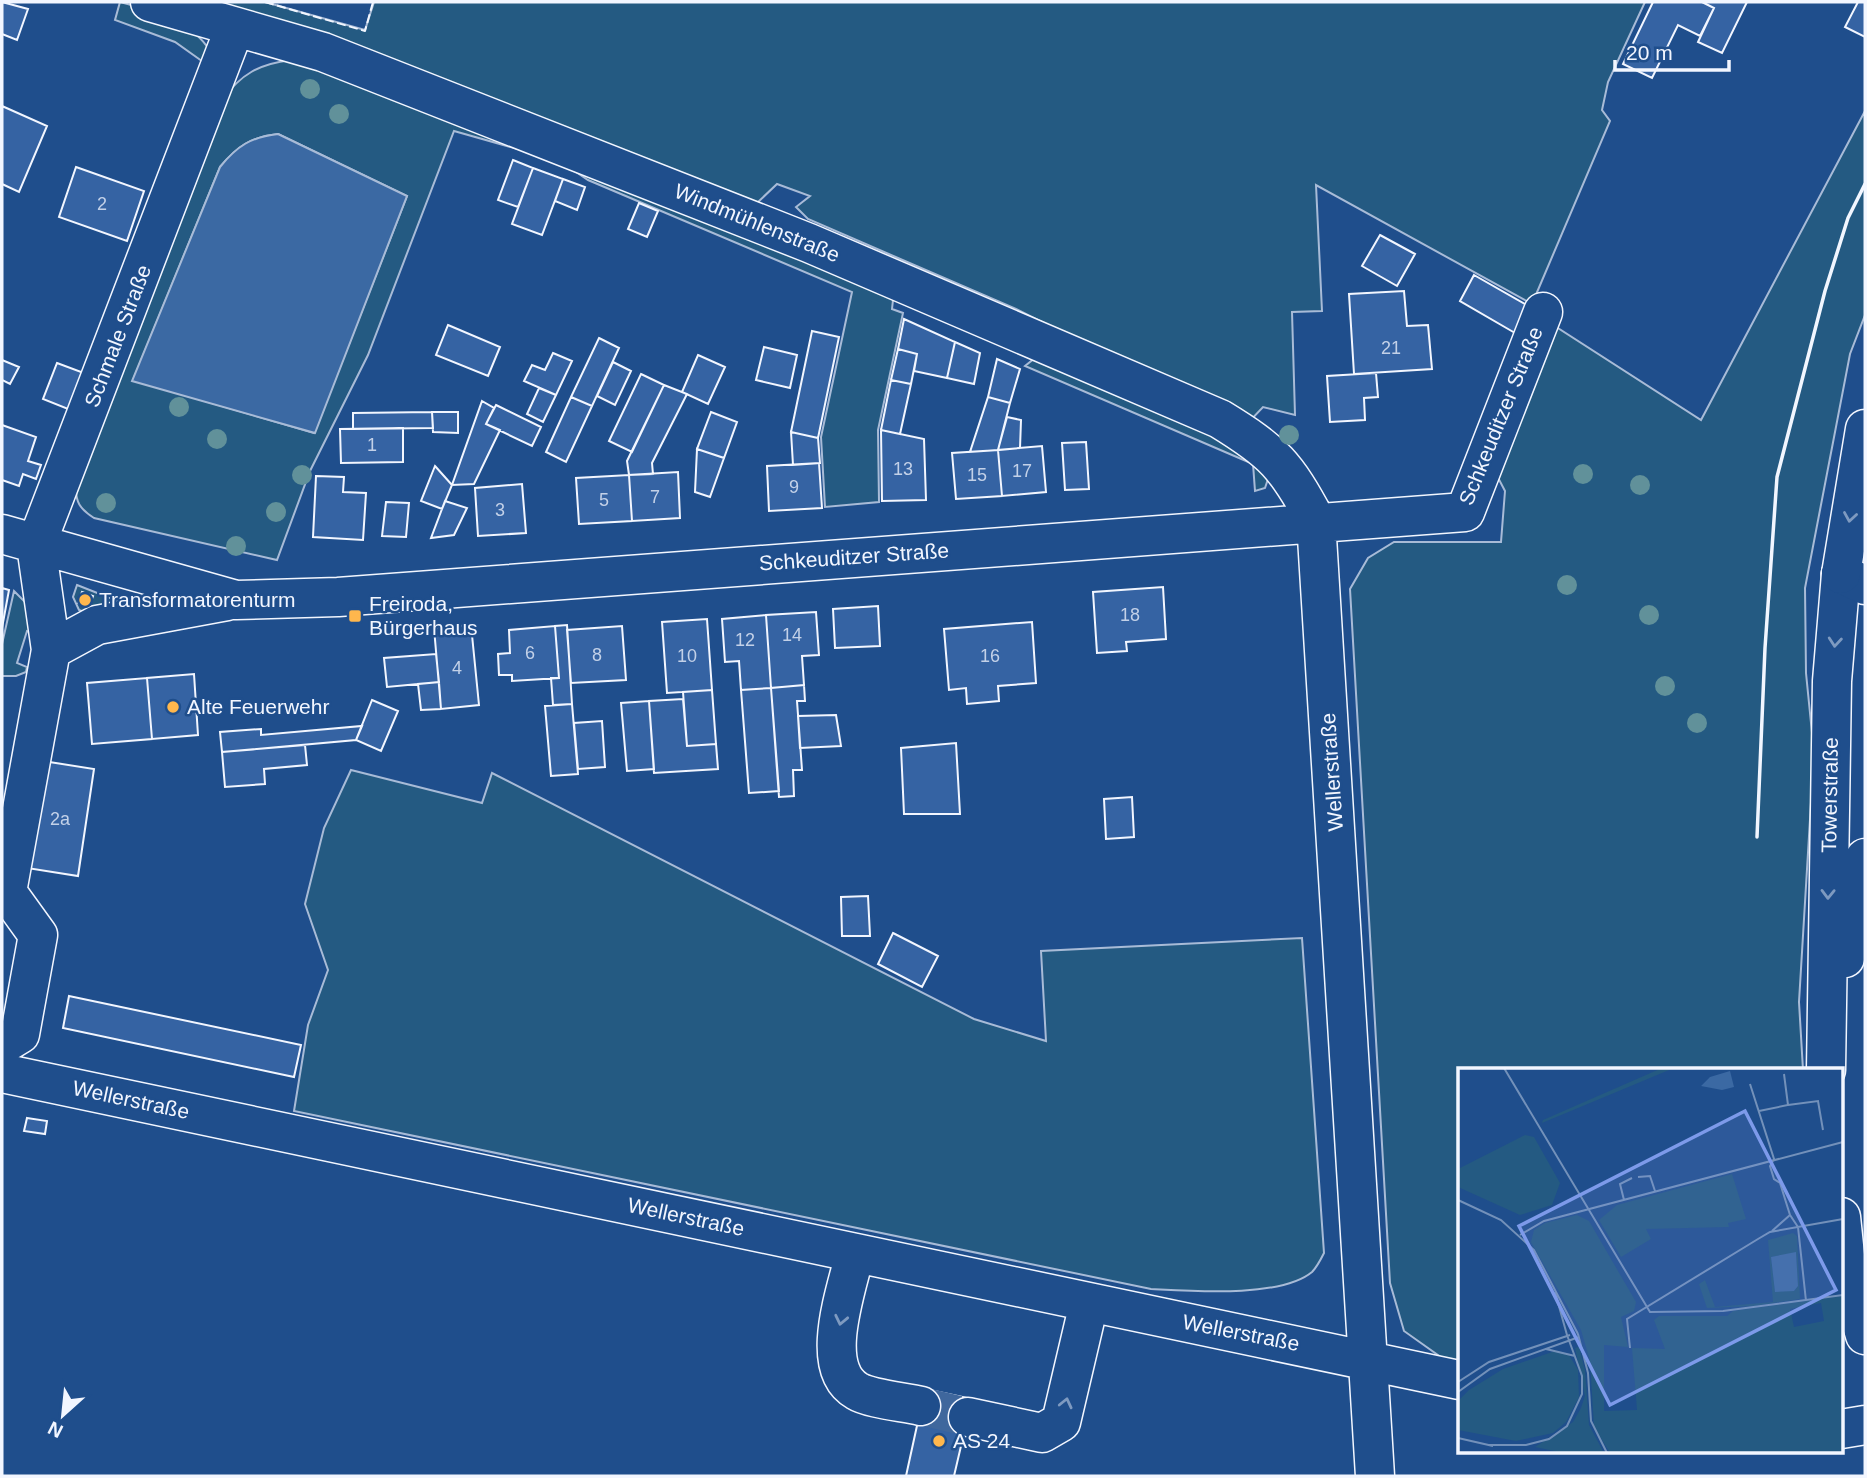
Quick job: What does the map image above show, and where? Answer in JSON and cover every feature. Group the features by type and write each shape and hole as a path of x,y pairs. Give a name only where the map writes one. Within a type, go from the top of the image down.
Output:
{"main road":[{"name":"Windmühlenstraße","path":"150,2 323,52 809,243 1220,419 1262,445 1292,477 1316,521"},
{"name":"Schmale Straße","path":"2,1045 20,1034 38,935 7,892 51,650 19,540 235,27"},
{"name":"Schkeuditzer Straße","path":"19,540 236,600 351,596 1316,521 1465,512 1543,312"},
{"name":"Towerstraße","path":"1826,1068 1832,681 1854,568 1865,429"},
{"name":"Wellerstraße","path":"1316,521 1370,1359"},
{"path":"51,650 97,625 236,600"},
{"name":"Towerstraße","path":"1826,1017 1846,954 1865,858"},
{"name":"Wellerstraße","path":"2,1073 1089,1303 1370,1359 1458,1380"},
{"path":"1842,1226 1847,1274 1865,1335"},
{"path":"855,1253 835,1347 839,1373 857,1391 921,1406"},
{"path":"968,1417 1042,1433 1061,1422 1089,1303"},
{"path":"1370,1359 1375,1476"},
{"path":"1842,1429 1865,1425"}],"shaded area":[{"path":"120,2 158,13 193,32 210,51 206,64 175,42 115,20"},
{"path":"181,2 265,2 365,30 374,2 1645,2 1608,82 1602,110 1610,121 1532,304 1316,185 1322,311 1292,312 1295,415 1263,407 1246,425 1016,309 808,219 796,207 810,196 777,184 757,203"},
{"path":"291,60 332,67 394,91 426,108 590,166 793,249 888,293 893,300 892,309 903,313 878,430 879,502 825,507 821,437 852,292 588,180 560,161 454,131 368,355 310,471 277,560 89,515 78,501 76,485 222,100 244,77 260,68","holes":["278,134 407,196 314,433 133,380 220,167 239,148 260,137"]},
{"path":"1865,111 1865,315 1850,354 1805,588 1806,673 1814,753 1799,1002 1803,1068 1458,1068 1458,1363 1445,1360 1404,1331 1390,1283 1350,589 1368,558 1394,542 1501,542 1505,491 1494,470 1550,323 1701,420"},
{"path":"278,134 407,196 315,433 132,381 220,167 232,153 245,144 260,137"},
{"path":"1035,358 1227,435 1268,479 1265,488 1255,491 1253,464 1025,366"},
{"path":"77,585 133,607 90,614 79,610 73,597"},
{"path":"14,591 26,603 34,634 27,631 17,663 27,667 26,672 16,676 2,676 2,644"},
{"path":"351,770 482,803 492,773 974,1019 1046,1041 1041,951 1302,938 1324,1253 1312,1272 1279,1286 1235,1291 1151,1289 294,1111 308,1025 328,970 305,904 324,828"}],"building":[{"path":"2,2 28,9 17,40 2,34"},
{"path":"1653,2 1702,2 1714,8 1700,36 1678,25 1652,78 1623,64"},
{"path":"1702,2 1747,2 1722,53 1698,42 1714,8"},
{"path":"1858,2 1865,2 1865,37 1845,27"},
{"path":"2,106 47,126 19,192 2,184"},
{"path":"513,160 533,168 518,207 498,200"},
{"path":"76,167 144,191 127,241 59,217"},
{"path":"533,168 563,179 542,235 512,224"},
{"path":"563,179 585,187 577,210 555,201"},
{"path":"639,203 658,211 647,237 628,229"},
{"path":"1380,235 1415,254 1397,286 1362,266"},
{"path":"1474,275 1530,307 1515,333 1460,301"},
{"path":"1404,291 1407,326 1428,325 1432,369 1354,374 1349,294"},
{"path":"904,319 955,342 947,378 914,371 917,354 898,349"},
{"path":"448,325 500,347 488,376 436,355"},
{"path":"812,331 839,337 818,438 791,432"},
{"path":"599,338 619,348 592,406 571,397"},
{"path":"955,342 980,353 974,384 947,378"},
{"path":"764,347 797,355 790,388 756,380"},
{"path":"898,349 917,354 911,384 891,380"},
{"path":"553,353 572,361 556,395 524,381 532,365 545,370"},
{"path":"698,355 725,367 708,404 682,392"},
{"path":"997,359 1020,369 1010,403 988,397"},
{"path":"2,360 19,367 10,384 2,380"},
{"path":"613,362 631,371 615,405 597,396"},
{"path":"57,363 92,376 78,413 43,399"},
{"path":"1376,373 1378,397 1364,398 1365,420 1330,422 1327,376"},
{"path":"641,374 664,385 632,452 609,441"},
{"path":"891,380 911,384 900,434 881,430"},
{"path":"664,385 687,394 652,463 653,474 629,475 627,461"},
{"path":"539,388 556,395 543,422 527,414"},
{"path":"571,397 592,406 566,462 546,452"},
{"path":"988,397 1010,403 998,450 970,452"},
{"path":"482,401 494,408 486,424 500,430 474,484 452,485"},
{"path":"496,405 541,427 532,446 486,424"},
{"path":"432,412 433,428 353,429 353,413"},
{"path":"432,412 458,412 458,433 433,432"},
{"path":"711,412 737,422 724,458 697,449"},
{"path":"1007,417 1021,420 1020,448 998,450"},
{"path":"2,425 36,437 28,461 41,465 36,479 23,474 19,486 2,480"},
{"path":"403,428 403,462 341,463 340,429"},
{"path":"881,430 924,439 926,500 882,501"},
{"path":"791,432 818,438 820,463 793,465"},
{"path":"1086,442 1089,489 1065,490 1062,443"},
{"path":"1042,446 1046,492 1002,496 998,450"},
{"path":"697,449 724,458 710,497 695,492"},
{"path":"998,450 1002,496 956,499 952,453"},
{"path":"819,463 822,508 769,511 767,466"},
{"path":"435,466 452,485 442,509 421,501"},
{"path":"678,472 680,518 632,521 629,475"},
{"path":"629,475 632,521 579,524 576,478"},
{"path":"316,476 344,477 343,492 366,493 363,540 313,537"},
{"path":"522,484 526,533 478,536 475,488"},
{"path":"445,501 467,508 454,535 431,538"},
{"path":"386,502 409,503 406,537 382,536"},
{"path":"1163,587 1166,639 1126,642 1127,651 1097,653 1093,592"},
{"path":"2,588 9,590 2,628"},
{"name":"Transformatorenturm","path":"82,592 93,596 89,607 78,603"},
{"path":"878,606 880,646 835,648 833,609"},
{"path":"816,612 819,655 802,656 804,685 771,688 766,615"},
{"path":"766,615 771,688 741,690 739,661 725,662 722,619"},
{"path":"707,619 712,690 667,693 662,622"},
{"path":"1032,622 1036,683 998,686 999,701 967,704 966,688 949,690 944,629"},
{"path":"471,625 479,705 441,709 434,628"},
{"path":"567,625 572,704 553,705 551,678 559,678 555,626"},
{"path":"555,626 559,678 512,681 512,675 499,675 498,654 510,653 509,630"},
{"path":"622,626 626,680 571,683 567,630"},
{"path":"436,654 439,682 387,687 384,658"},
{"name":"Alte Feuerwehr","path":"194,674 198,735 152,739 147,678"},
{"path":"147,678 152,739 92,744 87,683"},
{"path":"439,682 441,709 421,710 418,684"},
{"path":"804,685 805,701 797,701 802,770 793,770 794,796 779,797 771,688"},
{"path":"771,688 779,791 749,793 741,690"},
{"path":"712,690 716,744 687,746 683,692"},
{"path":"683,699 687,746 716,744 718,769 654,773 649,701"},
{"path":"372,700 398,711 381,751 356,740"},
{"path":"649,701 654,769 627,771 621,703"},
{"path":"572,704 578,774 551,776 545,706"},
{"path":"836,715 841,746 800,748 798,716"},
{"path":"602,721 605,767 578,769 574,723"},
{"path":"362,726 356,740 222,752 220,732 261,729 261,735"},
{"path":"956,743 960,814 904,814 901,748"},
{"path":"305,745 307,765 264,769 265,784 225,787 222,752"},
{"path":"43,761 94,769 78,876 27,868"},
{"path":"1132,797 1134,837 1106,839 1104,799"},
{"path":"868,896 870,936 842,936 841,897"},
{"path":"893,933 938,956 922,987 878,964"},
{"path":"69,996 301,1045 294,1077 63,1028"},
{"path":"27,1118 47,1121 45,1134 24,1131"},
{"path":"925,1389 972,1399 954,1476 906,1476"}],"tunnel":[{"path":"921,1406 968,1417"}],"fence":[{"path":"265,2 365,31 373,2"}],"wall":[{"path":"1757,837 1765,648 1777,477 1825,291 1848,218 1865,184"}],"place":[{"name":"Transformatorenturm","path":"85,600"},
{"name":"Freiroda, Bürgerhaus","path":"355,616"},
{"name":"Alte Feuerwehr","path":"173,707"},
{"name":"AS 24","path":"939,1441"}]}
